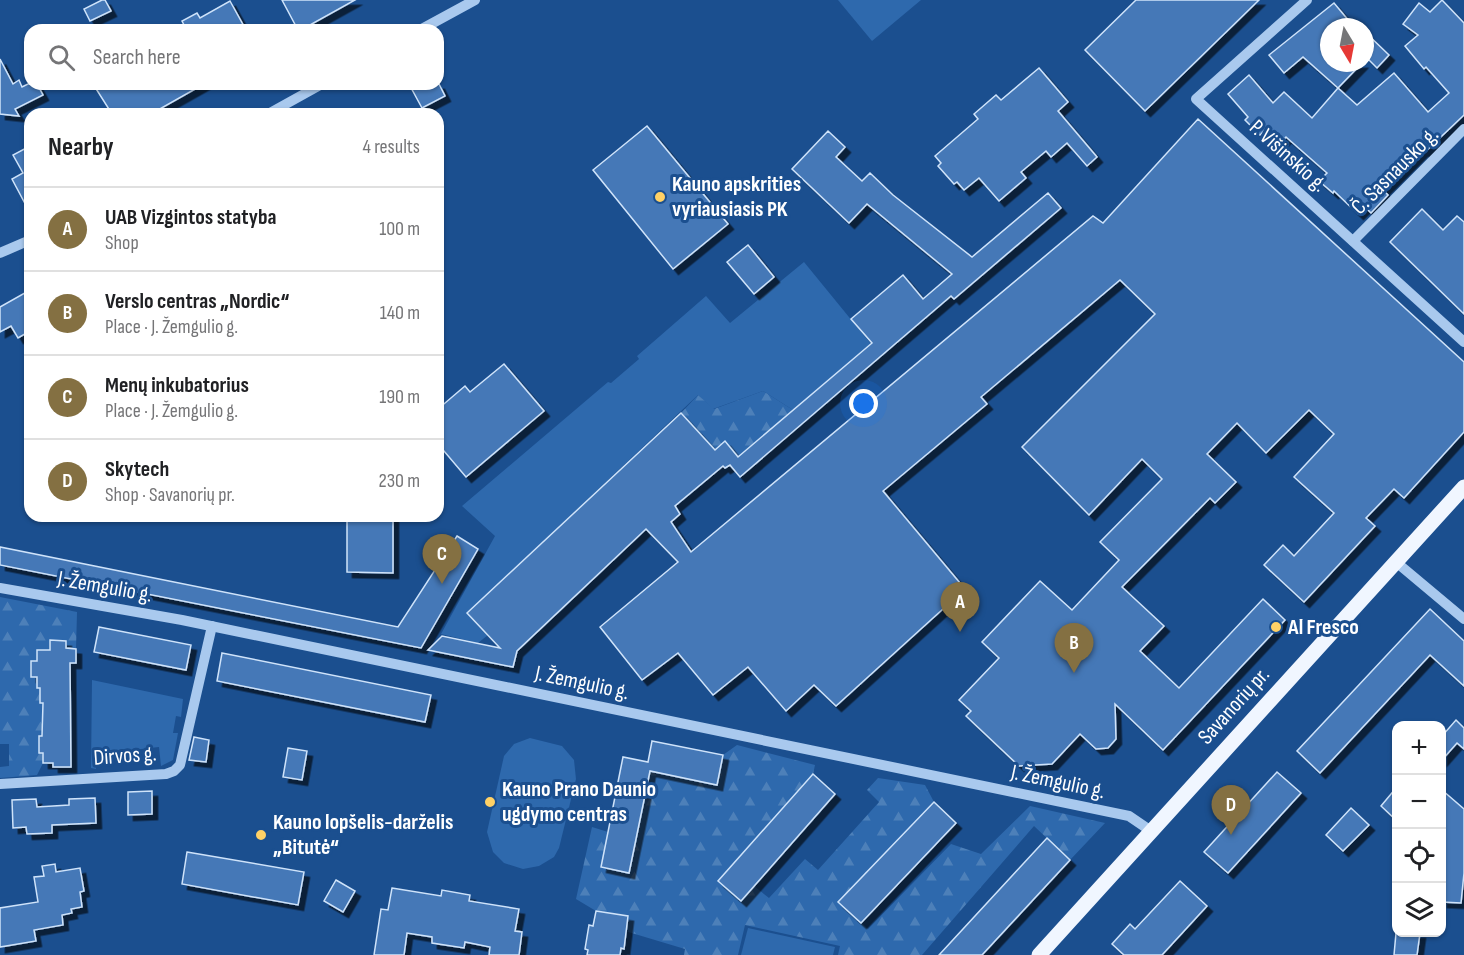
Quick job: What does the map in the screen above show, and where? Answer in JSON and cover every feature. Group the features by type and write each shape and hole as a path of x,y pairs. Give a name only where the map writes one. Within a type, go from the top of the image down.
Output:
{"main road":[{"name":"Savanorių pr.","path":"1039,955 1464,487"}],"street":[{"path":"431,24 475,0"},
{"name":"P. Višinskio g.","path":"1307,0 1196,99 1464,342"},
{"path":"279,108 311,90"},
{"name":"Č. Sasnausko g.","path":"1353,241 1464,129"},
{"path":"0,253 24,243"},
{"path":"1396,562 1464,619"},
{"name":"J. Žemgulio g.","path":"0,588 212,626 1129,816 1151,831"},
{"name":"Dirvos g.","path":"0,784 166,774 174,771 180,765 212,626"}],"green space":[{"path":"838,0 921,0 872,41"},
{"path":"804,262 871,344 793,410 763,391 713,409 698,395 467,613 488,635 478,643 441,634 495,536 462,506 608,382 611,383 639,359 637,356 706,296 730,323"},
{"path":"763,391 793,410 738,457 725,442 715,450 681,413 698,395 714,409"},
{"path":"0,597 77,612 76,649 66,648 66,641 50,640 49,650 37,650 37,661 31,661 31,676 37,677 40,702 43,703 39,753 43,753 43,763 37,775 0,778 0,767 9,766 9,744 0,744"},
{"path":"92,680 183,699 181,717 176,716 173,733 178,733 173,760 161,766 159,747 97,754 96,769 91,768"},
{"path":"530,738 562,746 574,760 576,779 559,848 554,857 539,866 523,869 504,863 493,852 487,832 504,756 514,744"},
{"path":"737,745 815,765 813,774 754,886 769,898 805,859 818,870 879,802 867,790 878,778 925,785 934,802 839,901 868,929 951,844 981,854 1030,806 1105,823 1070,860 1034,826 922,955 838,955 840,946 745,925 738,955 684,955 685,949 625,931 628,915 596,911 576,899 592,827 608,832 601,867 629,873 650,771 717,785 723,755"},
{"path":"748,928 835,947 833,955 741,955"}],"building":[{"path":"105,0 111,11 90,21 84,9"},
{"path":"282,0 355,0 312,24 295,24"},
{"path":"1136,0 1259,0 1145,111 1085,50"},
{"path":"1442,0 1464,23 1464,115 1425,152 1423,150 1383,190 1388,195 1371,213 1365,207 1358,214 1334,191 1333,193 1319,181 1327,173 1286,137 1280,144 1265,130 1260,135 1245,120 1248,117 1228,94 1249,75 1273,103 1284,92 1312,118 1338,88 1357,105 1394,73 1428,112 1449,93 1426,67 1424,69 1405,46 1418,35 1403,24 1419,3 1430,12"},
{"path":"230,1 243,24 184,24 182,21 197,13 200,18"},
{"path":"1334,3 1346,18 1320,18 1320,72 1353,72 1338,88 1303,57 1284,73 1269,55"},
{"path":"1374,41 1389,55 1377,68 1374,65"},
{"path":"0,59 13,84 19,80 24,90 40,90 43,95 15,109 19,116 0,114"},
{"path":"1039,68 1068,102 1058,111 1097,157 1087,166 1067,143 1051,157 1046,151 1021,172 1026,178 999,201 979,178 964,190 957,182 954,184 938,166 941,163 935,156 978,119 974,114 996,95 1001,100"},
{"path":"97,90 193,90 162,108 108,108"},
{"path":"412,90 442,90 445,96 422,108"},
{"path":"1198,119 1464,362 1464,432 1404,498 1394,489 1366,518 1375,526 1304,602 1264,565 1283,545 1294,556 1334,513 1294,477 1334,434 1309,410 1266,453 1237,423 1207,454 1236,482 1215,503 1210,498 1122,587 1164,626 1140,651 1179,688 1263,599 1285,620 1163,750 1115,704 1116,739 1108,748 1096,749 1080,734 1052,764 1019,766 966,716 971,711 959,700 999,658 982,642 1040,581 1072,610 1119,560 1100,542 1162,479 1142,459 1089,515 1022,447 1155,314 1120,280 981,397 987,404 883,491 965,589 836,706 814,685 786,711 748,667 713,695 678,653 642,680 600,627 678,562 646,529 517,651 513,667 428,650 442,636 500,648 467,613 681,413 715,450 725,441 738,457 872,343 851,319 903,275 923,299 952,274 867,204 849,223 792,169 828,131 845,147 836,157 862,181 870,173 893,195 972,257 1048,193 1061,208 954,299 951,296 740,477 730,465 725,468 723,466 675,506 680,514 671,522 691,552 1093,216 1103,223"},
{"name":"Kauno apskrities vyriausiasis PK","path":"647,126 728,224 673,269 593,170"},
{"path":"24,149 24,202 12,179 23,173 13,155"},
{"path":"1422,209 1443,230 1457,216 1464,222 1464,314 1390,242"},
{"path":"748,245 774,277 754,294 727,262"},
{"path":"24,293 24,334 18,338 11,326 0,332 0,307"},
{"path":"504,364 544,411 466,477 444,451 444,404 465,386 470,392"},
{"path":"347,522 393,522 393,573 347,572"},
{"path":"457,536 478,549 421,648 0,565 0,547 398,627"},
{"path":"1430,609 1464,641 1464,686 1430,655 1320,773 1297,751"},
{"path":"99,627 191,645 186,670 94,652"},
{"path":"50,640 66,641 66,648 76,649 76,663 70,663 71,767 53,767 53,763 43,763 43,753 39,753 43,703 40,703 37,677 31,677 31,661 37,661 37,650 50,650"},
{"path":"222,653 431,695 425,722 217,681"},
{"path":"1456,720 1464,728 1464,749 1457,743 1446,755 1446,731"},
{"path":"194,737 209,740 206,762 189,760"},
{"path":"652,741 723,755 717,785 650,771 629,873 601,867 623,757 648,762"},
{"path":"288,748 307,751 302,780 283,777"},
{"path":"1277,772 1301,793 1228,873 1204,852"},
{"path":"813,774 835,794 741,901 718,881"},
{"path":"152,791 152,814 128,815 128,792"},
{"path":"1392,793 1392,816 1381,806"},
{"path":"1446,793 1464,809 1464,873 1461,903 1446,902"},
{"path":"95,798 96,823 52,825 52,833 27,834 26,827 13,828 12,800 36,799 37,807 69,805 69,799"},
{"path":"934,802 956,823 861,923 838,902"},
{"path":"1351,808 1369,825 1343,851 1326,835"},
{"path":"1047,838 1070,860 982,955 939,955"},
{"path":"187,852 304,872 298,905 182,884"},
{"path":"55,864 56,872 80,868 84,891 80,892 82,907 71,909 72,913 62,915 63,925 34,930 36,941 0,947 0,908 38,902 34,877 44,876 42,866"},
{"path":"336,880 355,891 343,912 324,901"},
{"path":"1180,881 1207,906 1162,955 1124,955 1112,944 1130,924 1135,929"},
{"path":"392,888 441,896 442,890 470,895 469,901 519,909 515,931 522,932 519,955 489,955 490,947 465,942 464,948 432,943 432,937 407,933 404,955 374,955 381,909 388,910"},
{"path":"596,911 628,916 624,949 621,948 620,955 587,955 588,950 585,949 589,925 593,926"},
{"path":"1396,937 1419,937 1417,955 1394,955"}],"place":[{"name":"Kauno apskrities vyriausiasis PK","path":"660,197"},
{"name":"Menų inkubatorius","path":"442,584"},
{"name":"Al Fresco","path":"1276,627"},
{"name":"UAB Vizgintos statyba","path":"960,632"},
{"name":"Verslo centras „Nordic“","path":"1074,673"},
{"name":"Kauno Prano Daunio ugdymo centras","path":"490,802"},
{"name":"Kauno lopšelis-darželis „Bitutė“","path":"261,835"},
{"name":"Skytech","path":"1231,835"}]}
